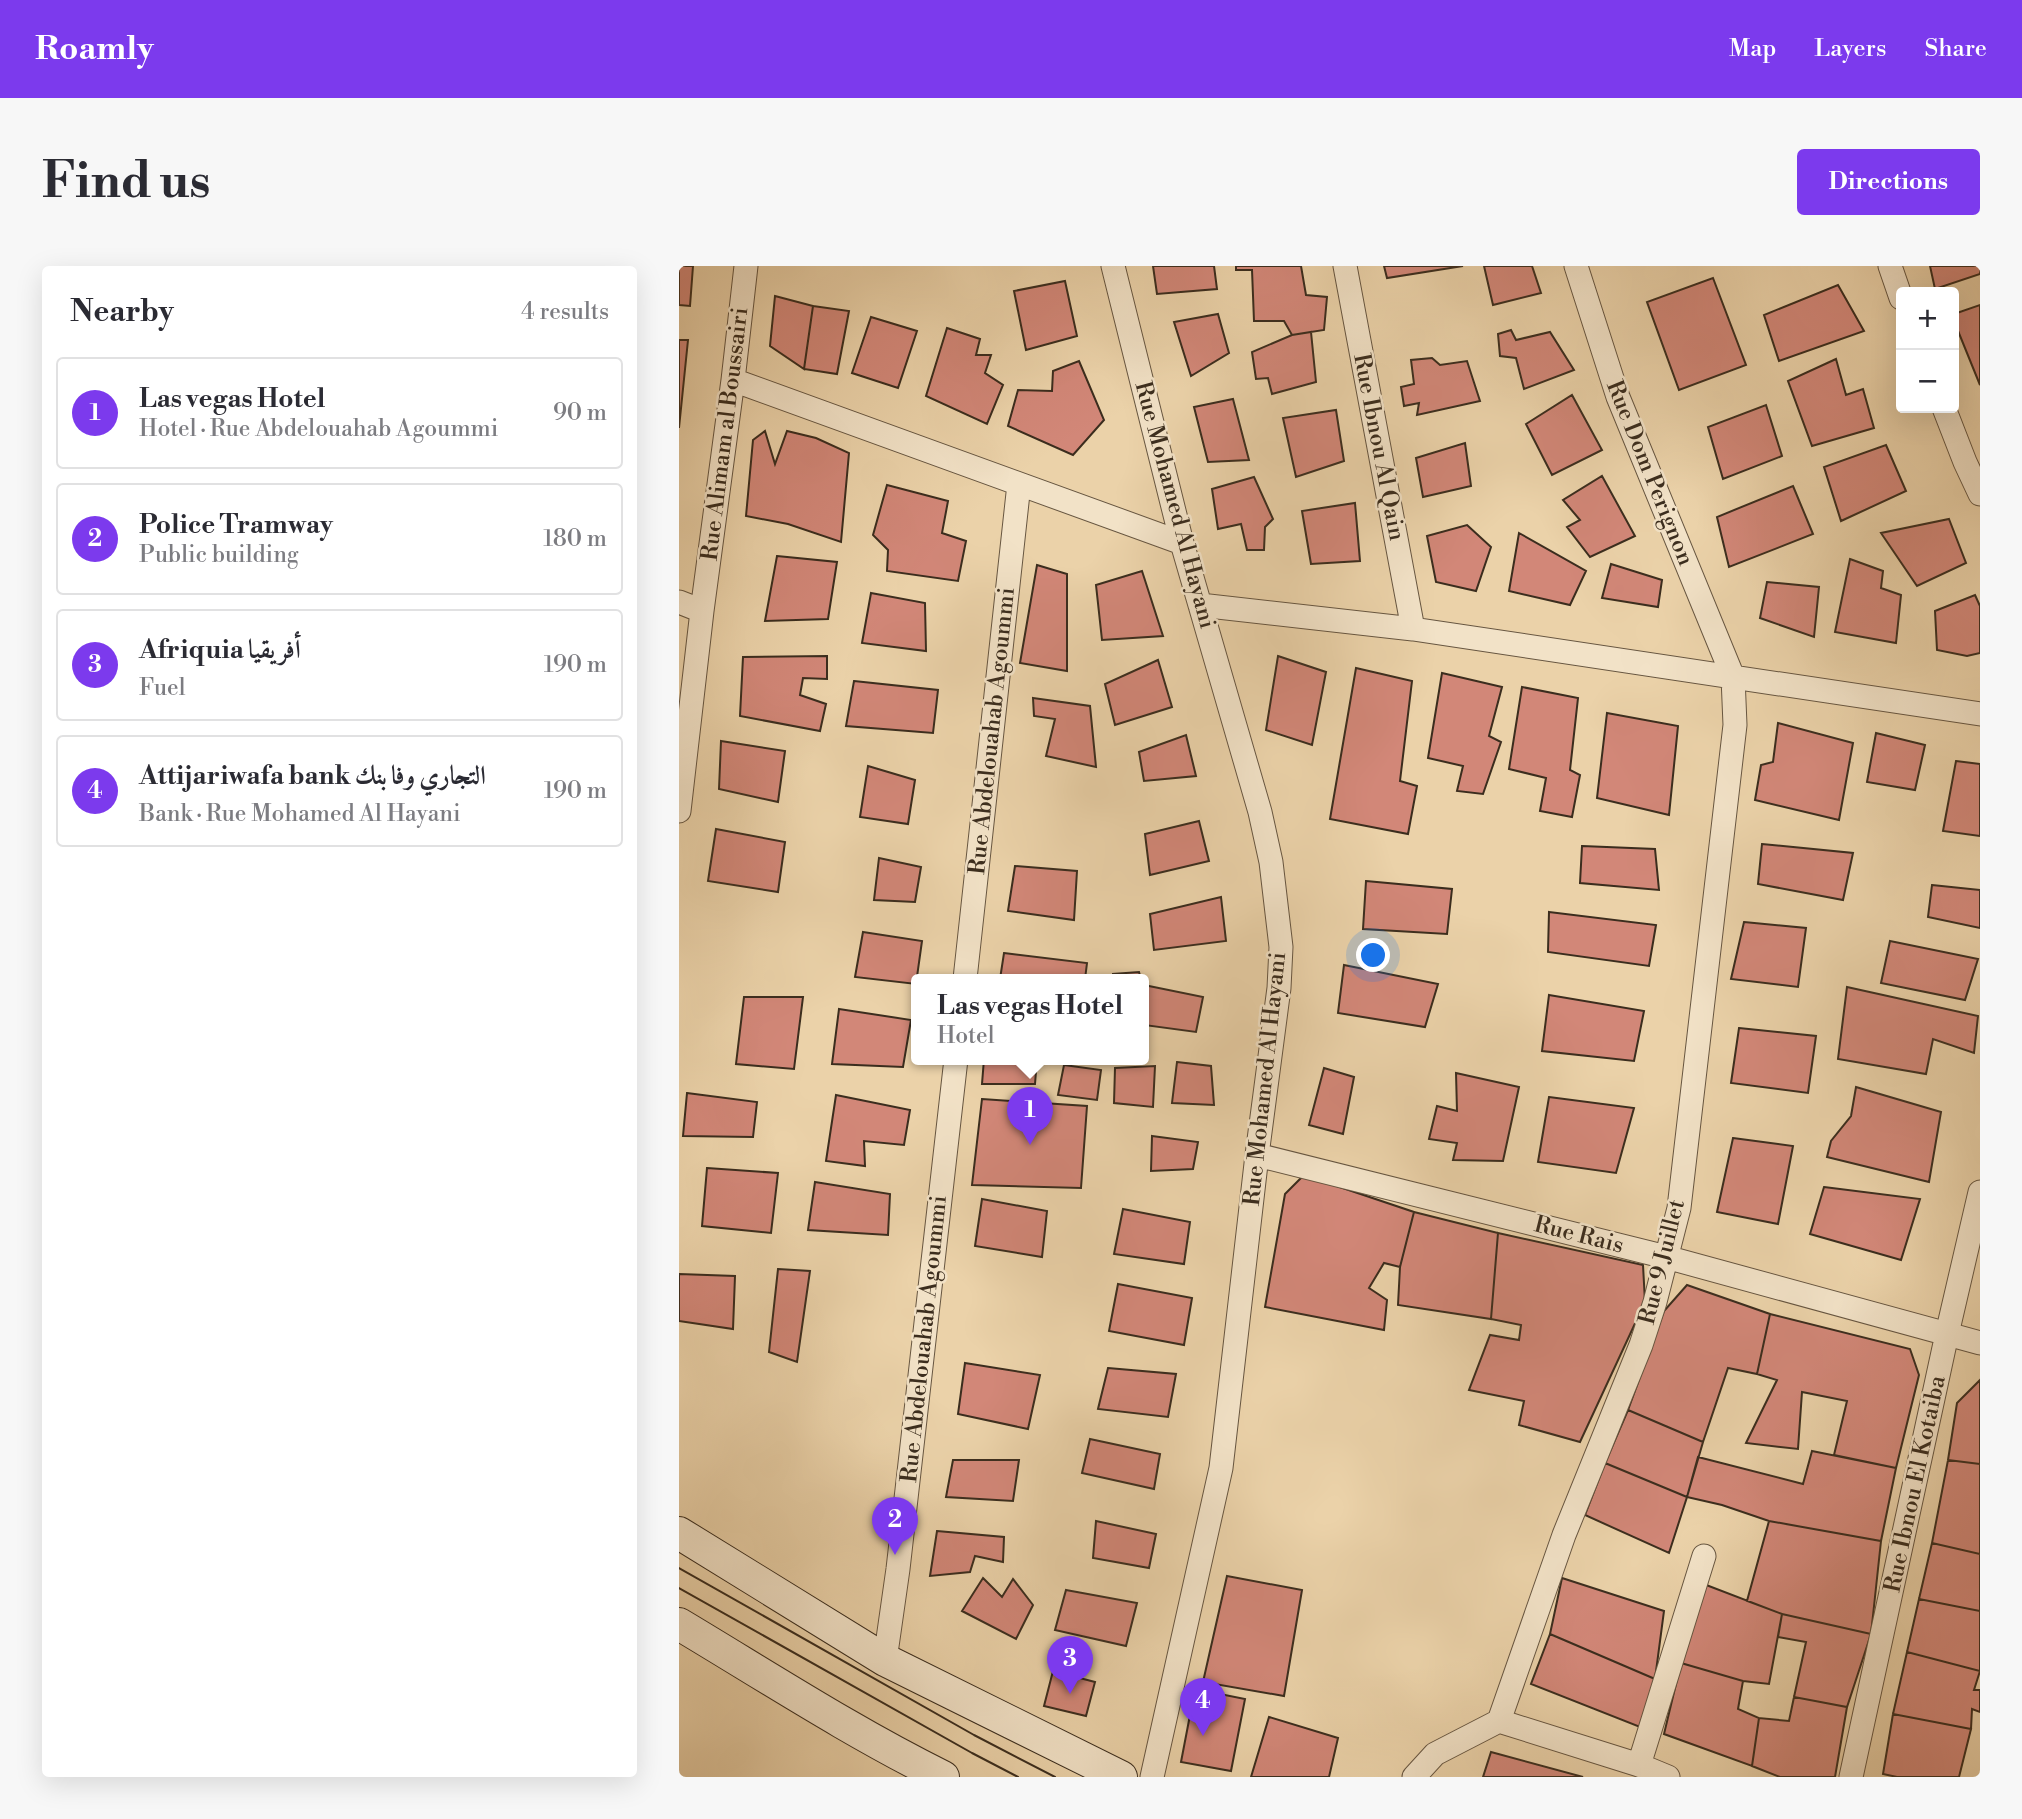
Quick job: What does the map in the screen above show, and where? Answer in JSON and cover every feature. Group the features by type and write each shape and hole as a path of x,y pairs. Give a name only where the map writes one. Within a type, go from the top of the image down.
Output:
{"main road":[{"path":"679,1533 885,1660 1121,1777"},
{"path":"679,1624 864,1735 943,1777"}],"street":[{"name":"Rue Alimam al Boussairi","path":"679,811 746,266"},
{"name":"Rue Mohamed Al Hayani","path":"1113,266 1182,543 1260,812 1271,862 1281,947 1279,988 1221,1468 1152,1777"},
{"name":"Rue Ibnou Al Qain","path":"1345,266 1413,629"},
{"name":"Rue Dom Perignon","path":"1576,266 1618,397 1733,677"},
{"path":"1890,266 1897,287"},
{"path":"733,380 1182,543"},
{"path":"1946,413 1980,494"},
{"name":"Rue Abdelouahab Agoummi","path":"966,974 1019,484"},
{"path":"679,602 702,611"},
{"path":"1200,605 1413,629 1980,713"},
{"name":"Rue 9 Juillet","path":"1500,1721 1565,1535 1641,1345 1655,1302 1678,1208 1735,725 1733,677"},
{"name":"Rue Abdelouahab Agoummi","path":"885,1660 898,1569 955,1065"},
{"name":"Rue Rais","path":"1257,1155 1667,1257 1980,1343"},
{"name":"Rue Ibnou El Kotaiba","path":"1851,1777 1980,1192"},
{"path":"1639,1765 1704,1556"},
{"path":"1414,1777 1435,1754 1500,1721 1639,1765 1668,1777"}],"building":[{"path":"679,266 693,266 690,306 679,305"},
{"path":"1153,266 1214,266 1217,289 1157,294"},
{"path":"1236,266 1301,266 1306,295 1327,297 1324,330 1292,335 1284,321 1254,321 1252,270 1236,270"},
{"path":"1384,266 1463,266 1387,278"},
{"path":"1484,266 1532,266 1541,293 1493,305"},
{"path":"1930,266 1980,266 1980,274 1935,287"},
{"path":"1713,278 1746,365 1679,390 1647,302"},
{"path":"1065,281 1077,336 1026,350 1014,291"},
{"path":"1838,285 1864,331 1779,361 1764,315"},
{"path":"775,296 813,306 804,369 770,346"},
{"path":"1980,305 1980,385 1959,333 1959,312"},
{"path":"813,306 849,311 837,374 804,369"},
{"path":"1218,314 1229,353 1191,376 1174,322"},
{"path":"871,317 917,331 898,388 852,373"},
{"path":"947,328 980,339 976,355 991,355 985,373 1003,385 987,424 926,396"},
{"path":"1511,330 1516,340 1550,332 1574,370 1524,389 1516,358 1500,356 1498,334"},
{"path":"1311,332 1316,382 1272,394 1268,378 1256,379 1252,352 1292,335"},
{"path":"679,340 688,340 679,428"},
{"path":"1432,358 1440,365 1467,361 1480,401 1417,415 1419,403 1404,406 1401,387 1414,384 1411,360"},
{"path":"1836,359 1846,395 1863,389 1874,428 1812,446 1788,381"},
{"path":"1079,361 1104,420 1073,455 1008,426 1018,390 1052,391 1053,371"},
{"path":"1572,395 1602,450 1552,475 1526,424"},
{"path":"1233,399 1249,460 1208,462 1194,407"},
{"path":"1766,405 1782,456 1723,479 1708,427"},
{"path":"1336,410 1344,461 1296,477 1283,418"},
{"path":"765,431 775,464 787,431 816,438 849,453 841,542 788,524 746,516 753,440"},
{"path":"1465,443 1471,486 1423,497 1416,458"},
{"path":"1886,445 1906,491 1841,521 1824,467"},
{"path":"1602,476 1635,536 1590,557 1567,527 1580,520 1563,500"},
{"path":"1254,477 1273,519 1265,527 1264,550 1247,550 1241,524 1218,529 1212,489"},
{"path":"887,485 948,501 942,533 966,541 958,581 887,571 888,550 873,535"},
{"path":"1793,486 1813,534 1729,567 1717,517"},
{"path":"1355,503 1360,561 1311,564 1302,511"},
{"path":"1949,519 1966,563 1917,586 1881,533"},
{"path":"1467,525 1491,547 1476,591 1436,582 1427,536"},
{"path":"1519,533 1586,571 1570,605 1509,591"},
{"path":"777,556 837,562 828,619 765,621"},
{"path":"1850,559 1883,571 1881,588 1901,595 1896,643 1835,632"},
{"path":"1611,564 1662,580 1658,607 1602,598"},
{"path":"1037,565 1067,574 1067,671 1020,663"},
{"path":"1142,571 1163,636 1102,640 1096,585"},
{"path":"1767,582 1819,587 1814,637 1760,618"},
{"path":"871,593 925,603 926,651 862,643"},
{"path":"1975,595 1980,606 1980,653 1967,656 1937,650 1935,611"},
{"path":"827,656 827,679 803,678 800,695 826,704 820,731 740,716 743,657"},
{"path":"1278,656 1326,672 1312,745 1266,730"},
{"path":"1158,660 1172,707 1115,725 1105,684"},
{"path":"1356,668 1412,681 1400,781 1417,786 1408,834 1330,819"},
{"path":"1442,673 1502,687 1489,736 1501,742 1483,794 1457,791 1463,766 1428,758"},
{"path":"854,681 938,690 933,733 846,726"},
{"path":"1522,687 1578,698 1570,770 1580,775 1572,817 1540,811 1546,778 1509,769"},
{"path":"1033,698 1090,706 1096,767 1046,756 1055,719 1034,716"},
{"path":"1607,713 1678,726 1669,815 1597,798"},
{"path":"1778,723 1853,743 1839,820 1755,800 1761,765 1773,762"},
{"path":"1876,733 1925,745 1915,790 1867,782"},
{"path":"1186,735 1196,776 1144,781 1139,752"},
{"path":"721,741 785,751 778,802 719,789"},
{"path":"1956,761 1980,764 1980,836 1943,831"},
{"path":"868,766 915,780 908,824 860,817"},
{"path":"1199,821 1209,861 1150,875 1145,834"},
{"path":"716,829 785,842 778,892 708,881"},
{"path":"1762,844 1853,853 1843,900 1758,884"},
{"path":"1582,846 1655,849 1659,890 1580,883"},
{"path":"879,858 921,867 915,902 874,900"},
{"path":"1015,866 1077,871 1074,920 1008,911"},
{"path":"1366,881 1452,889 1447,934 1363,929"},
{"path":"1932,885 1980,890 1980,928 1928,917"},
{"path":"1221,897 1226,941 1154,950 1150,914"},
{"path":"1549,912 1656,925 1649,966 1548,952"},
{"path":"1744,922 1806,928 1798,987 1731,979"},
{"path":"863,932 922,941 917,974 911,974 911,983 855,977"},
{"path":"1890,941 1978,959 1965,1000 1881,983"},
{"path":"1004,953 1087,963 1086,974 1001,974"},
{"path":"1344,965 1438,984 1425,1027 1338,1013"},
{"path":"1149,986 1203,997 1196,1032 1149,1026"},
{"path":"1847,987 1978,1016 1974,1053 1933,1039 1926,1074 1838,1059"},
{"path":"1549,995 1644,1011 1634,1061 1542,1051"},
{"path":"744,997 803,997 794,1069 736,1064"},
{"path":"839,1009 911,1020 903,1067 832,1064"},
{"path":"1739,1028 1816,1036 1808,1093 1731,1083"},
{"path":"1177,1062 1211,1066 1214,1105 1172,1103"},
{"path":"984,1065 1037,1065 1035,1084 982,1084"},
{"path":"1064,1065 1101,1070 1097,1100 1058,1095"},
{"path":"1155,1066 1153,1107 1114,1103 1115,1068"},
{"path":"1324,1068 1354,1077 1343,1134 1309,1125"},
{"path":"1456,1073 1519,1087 1503,1161 1453,1160 1457,1143 1429,1139 1437,1106 1457,1111"},
{"path":"1856,1087 1941,1112 1929,1182 1827,1157 1831,1141 1851,1116"},
{"path":"687,1093 757,1102 753,1137 683,1136"},
{"path":"836,1095 910,1110 904,1145 864,1141 865,1166 826,1161"},
{"path":"1549,1097 1634,1108 1616,1173 1538,1162"},
{"path":"982,1099 1087,1106 1081,1188 972,1185"},
{"path":"1152,1136 1198,1142 1193,1169 1151,1171"},
{"path":"1733,1138 1793,1146 1778,1224 1717,1212"},
{"path":"707,1168 778,1173 771,1233 702,1226"},
{"path":"1304,1175 1414,1212 1400,1267 1384,1263 1369,1288 1387,1300 1384,1330 1265,1307 1285,1194"},
{"path":"815,1182 890,1194 888,1235 808,1230"},
{"path":"1824,1187 1920,1199 1901,1260 1810,1234"},
{"path":"982,1199 1047,1211 1042,1257 975,1246"},
{"path":"1123,1209 1190,1222 1184,1264 1114,1254"},
{"path":"1414,1212 1498,1233 1491,1319 1398,1305 1400,1267"},
{"path":"1498,1233 1643,1265 1645,1302 1580,1442 1519,1425 1524,1401 1469,1390 1490,1335 1519,1340 1521,1325 1491,1319"},
{"path":"778,1269 810,1271 797,1362 769,1352"},
{"path":"679,1274 735,1276 733,1329 679,1321"},
{"path":"1118,1284 1192,1298 1184,1345 1109,1331"},
{"path":"1687,1285 1770,1314 1757,1374 1728,1368 1703,1442 1628,1410 1664,1311"},
{"path":"1770,1314 1910,1349 1919,1375 1896,1468 1834,1455 1847,1401 1802,1392 1798,1449 1746,1443 1777,1380 1757,1374"},
{"path":"965,1363 1040,1375 1028,1429 958,1414"},
{"path":"1108,1368 1176,1374 1168,1417 1098,1409"},
{"path":"1980,1380 1980,1464 1948,1460 1957,1403"},
{"path":"1628,1410 1703,1442 1687,1497 1605,1463"},
{"path":"1090,1439 1160,1454 1154,1489 1082,1473"},
{"path":"1812,1451 1896,1468 1881,1541 1769,1521 1722,1505 1687,1497 1698,1457 1803,1484"},
{"path":"953,1460 1019,1460 1013,1501 946,1497"},
{"path":"1948,1460 1980,1464 1980,1554 1932,1543"},
{"path":"1605,1463 1687,1497 1669,1553 1585,1515"},
{"path":"1096,1521 1156,1534 1149,1568 1093,1558"},
{"path":"1769,1521 1881,1541 1871,1634 1782,1614 1747,1601"},
{"path":"937,1531 1004,1537 1003,1562 975,1556 970,1572 930,1576"},
{"path":"1932,1543 1980,1554 1980,1611 1919,1599"},
{"path":"1227,1576 1302,1590 1284,1696 1203,1682"},
{"path":"983,1578 1002,1597 1013,1579 1033,1605 1016,1639 962,1611"},
{"path":"1562,1578 1664,1611 1655,1679 1550,1634"},
{"path":"1701,1583 1782,1614 1769,1684 1743,1681 1681,1663"},
{"path":"1066,1590 1137,1603 1126,1646 1055,1630"},
{"path":"1919,1599 1980,1611 1980,1671 1907,1652"},
{"path":"1782,1614 1871,1634 1847,1707 1794,1697 1806,1642 1778,1637"},
{"path":"1550,1634 1655,1679 1640,1727 1531,1684"},
{"path":"1907,1652 1980,1671 1974,1690 1980,1690 1980,1712 1972,1709 1971,1729 1893,1714"},
{"path":"1681,1663 1743,1681 1738,1709 1759,1718 1752,1766 1664,1734"},
{"path":"1053,1671 1095,1682 1086,1716 1044,1706"},
{"path":"1195,1689 1245,1699 1231,1771 1181,1762"},
{"path":"1794,1697 1847,1707 1835,1777 1780,1777 1752,1766 1759,1718 1789,1721"},
{"path":"1893,1714 1971,1729 1959,1777 1897,1777 1883,1774"},
{"path":"1269,1717 1338,1738 1329,1777 1251,1777"},
{"path":"1491,1752 1583,1777 1483,1777"}],"tram line":[{"path":"679,1568 974,1735 1055,1777"},
{"path":"679,1588 1018,1777"}],"place":[{"name":"Las vegas Hotel","path":"1030,1145"},
{"name":"Police Tramway","path":"895,1555"},
{"name":"Afriquia أفريقيا","path":"1070,1694"},
{"name":"Attijariwafa bank التجاري وفا بنك","path":"1203,1736"}]}
